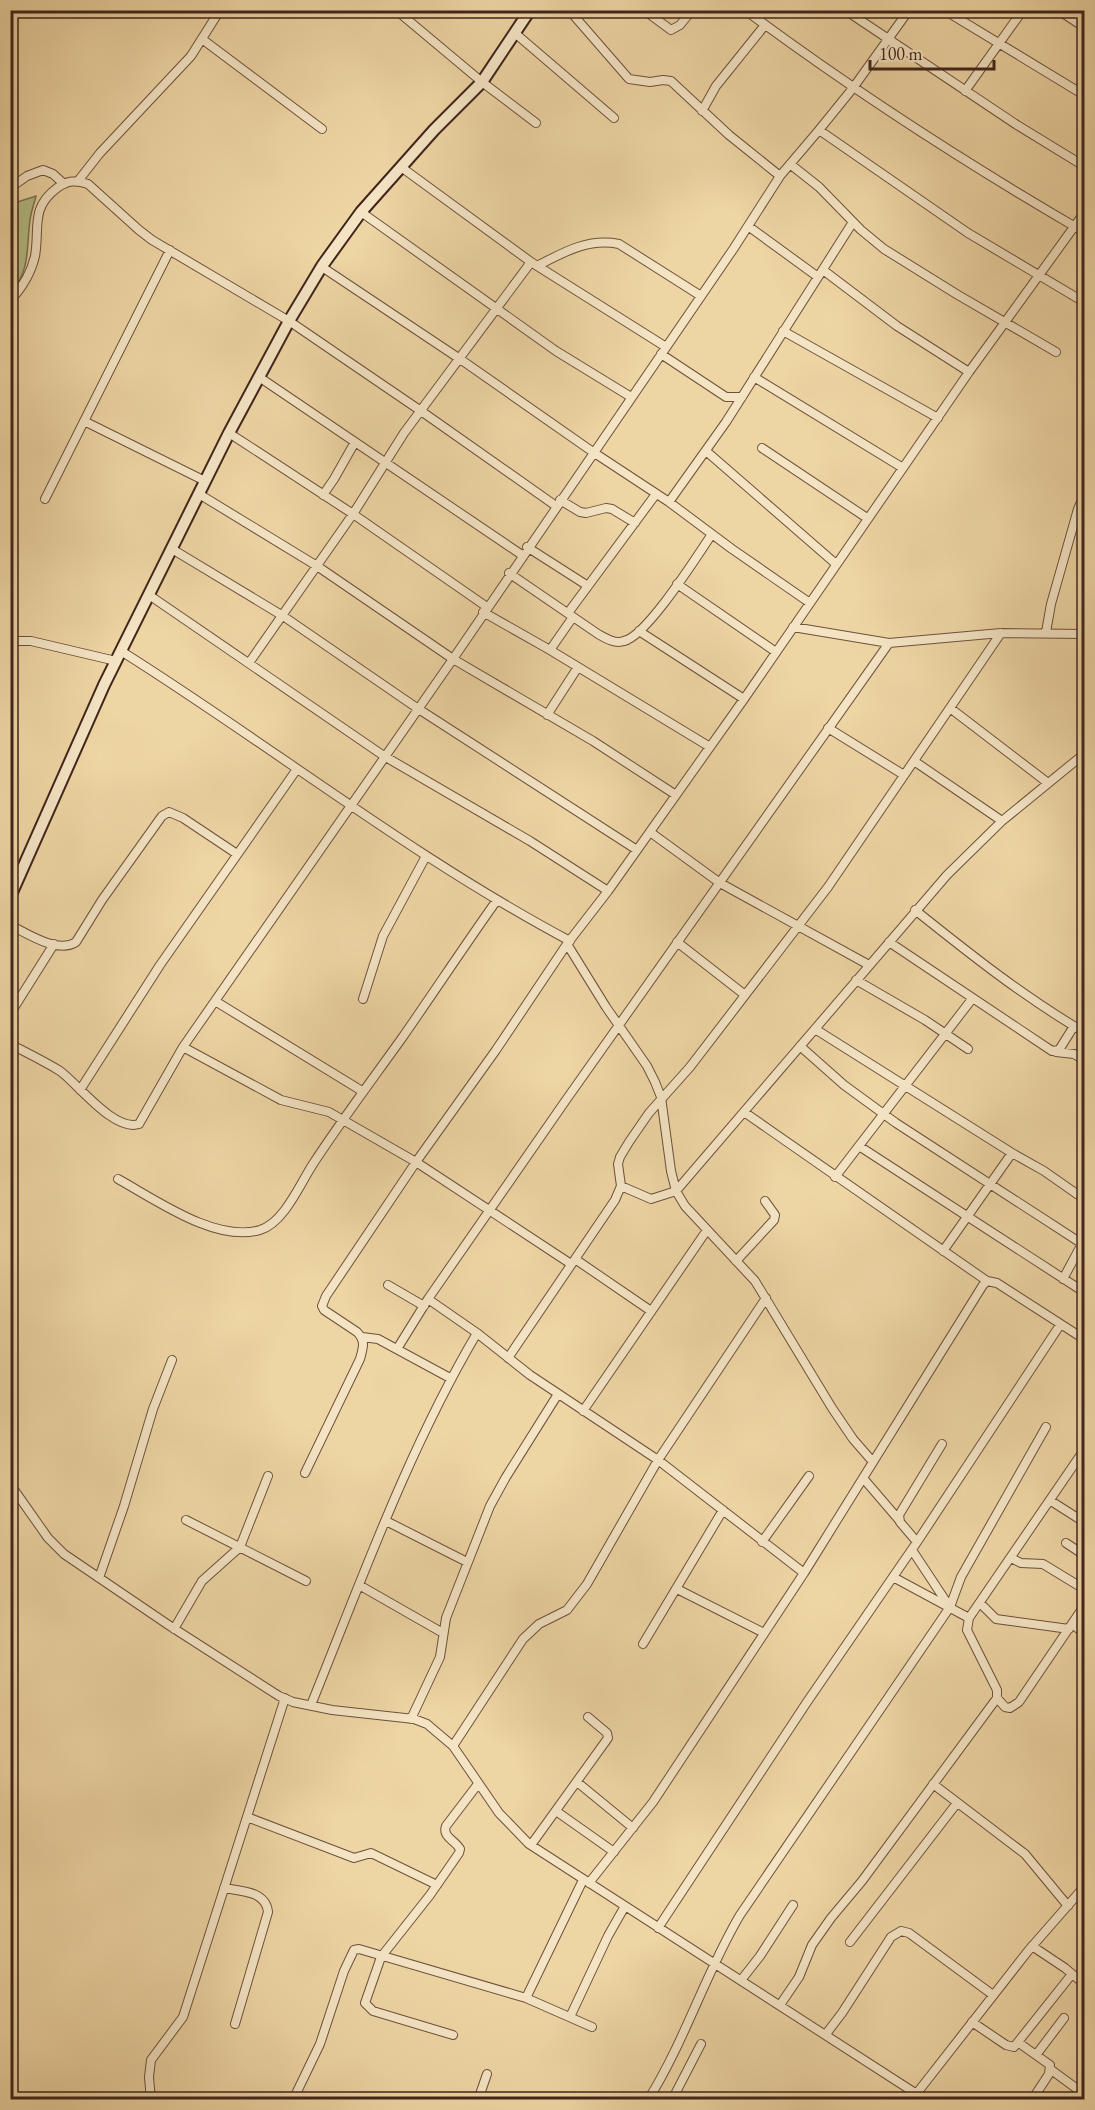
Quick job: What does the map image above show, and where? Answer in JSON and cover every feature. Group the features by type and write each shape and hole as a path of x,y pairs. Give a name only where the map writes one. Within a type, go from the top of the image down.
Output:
{"street":[{"path":"78,181 100,153 191,56 220,10"},
{"path":"396,10 482,82 536,123"},
{"path":"10,897 116,661 229,433 289,321 322,267 361,212 401,166 482,82 530,10"},
{"path":"569,10 630,79 650,82 671,81 702,111 780,176"},
{"path":"644,10 671,30 680,25 692,10"},
{"path":"745,10 853,88 938,144 1084,232"},
{"path":"845,10 965,91 1084,165"},
{"path":"10,1044 62,1073 98,1107 113,1117 125,1123 137,1125 147,1112 183,1047 453,659 527,547 701,296 780,176 853,88 909,10"},
{"path":"944,10 1084,95"},
{"path":"965,91 1023,10"},
{"path":"1058,10 1084,27"},
{"path":"702,111 716,86 765,25"},
{"path":"516,34 614,118"},
{"path":"202,39 322,129"},
{"path":"819,130 968,233 1084,302"},
{"path":"790,164 819,187 853,222 885,249 1056,352"},
{"path":"401,166 534,264 663,350 726,397 742,397"},
{"path":"10,188 27,176 43,170 64,184"},
{"path":"10,301 30,273 35,255 37,215 41,206 48,196 64,184 71,181 88,184 139,230 289,321 558,503 586,513 606,508 612,509 635,523"},
{"path":"361,212 566,357 631,397"},
{"path":"450,1378 373,1337 362,1337 324,1310 323,1302 416,1162 569,943 744,699 969,372 1084,213"},
{"path":"669,502 742,397 853,222"},
{"path":"748,226 818,278"},
{"path":"249,663 353,514 421,411 497,309 534,264 583,244 607,241 619,243 701,296"},
{"path":"45,499 170,250"},
{"path":"322,267 669,502 810,603"},
{"path":"823,270 897,326 969,372"},
{"path":"783,331 938,418"},
{"path":"259,377 522,555"},
{"path":"754,377 903,468"},
{"path":"84,421 205,481"},
{"path":"229,433 353,514 485,610 710,747"},
{"path":"322,495 355,442"},
{"path":"762,448 867,519"},
{"path":"706,451 836,564"},
{"path":"199,494 317,566 453,659 593,741 676,795"},
{"path":"550,650 588,586 656,494"},
{"path":"1046,632 1051,604 1084,495"},
{"path":"510,573 598,634 611,641 626,641 639,632 654,615 712,534"},
{"path":"527,547 588,586"},
{"path":"172,549 283,616 417,708 637,850"},
{"path":"677,584 776,652"},
{"path":"149,595 384,756 530,841 608,891"},
{"path":"793,627 889,643 1001,633 1084,634"},
{"path":"639,632 744,699"},
{"path":"508,1358 615,1200 621,1186 618,1164 620,1157 661,1097 690,1067 851,856 1001,633"},
{"path":"10,641 31,640 116,661"},
{"path":"397,1349 489,1210 889,643"},
{"path":"122,651 182,689 350,806 569,943 618,1026 647,1066 661,1097 669,1161 676,1191 685,1206 755,1281 832,1408 853,1439 873,1462"},
{"path":"547,715 578,667"},
{"path":"950,708 1048,783"},
{"path":"828,729 904,775"},
{"path":"621,1186 651,1199 676,1191 947,875 1002,821 1084,754"},
{"path":"914,761 1002,821"},
{"path":"80,1090 154,973 297,768"},
{"path":"10,925 54,944 66,947 76,942 119,875 165,814 173,813 183,818 237,854"},
{"path":"650,832 720,883 869,965"},
{"path":"363,999 383,936 426,855"},
{"path":"118,1179 184,1216 207,1225 248,1233 272,1225 362,1091 497,900"},
{"path":"915,910 1002,978 1084,1032"},
{"path":"677,942 745,995"},
{"path":"889,942 1047,1048 1056,1052 1074,1054 1084,1060"},
{"path":"10,1014 54,944"},
{"path":"856,980 925,1020 968,1049"},
{"path":"835,1177 972,999"},
{"path":"216,1001 362,1091"},
{"path":"1056,1052 1074,1026"},
{"path":"815,1029 1044,1171 1084,1199"},
{"path":"800,1046 844,1085 884,1114 1084,1243 1063,1279"},
{"path":"183,1047 281,1100 295,1105 322,1108 416,1162 651,1311"},
{"path":"744,1112 942,1251 1084,1339"},
{"path":"859,1146 1084,1292"},
{"path":"942,1251 1012,1153"},
{"path":"736,1261 774,1220 775,1215 765,1201"},
{"path":"583,1411 707,1230"},
{"path":"526,1998 586,1882 614,1852 653,1802 804,1573 987,1281"},
{"path":"388,1285 426,1303 477,1333 558,1394 658,1460 804,1573"},
{"path":"453,1746 528,1634 539,1624 567,1610 586,1584 658,1460 766,1298"},
{"path":"658,1928 1060,1325"},
{"path":"311,1706 396,1493 450,1378 477,1333"},
{"path":"305,1473 360,1359 364,1344 362,1337"},
{"path":"99,1578 124,1506 153,1409 172,1360"},
{"path":"411,1719 440,1657 446,1618 486,1516 506,1477 558,1394"},
{"path":"648,2100 740,1914 950,1607 961,1577 1046,1427"},
{"path":"900,1522 899,1515 942,1444"},
{"path":"1084,1452 969,1618 967,1630 997,1690 998,1698 1005,1707 1015,1706 1084,1606"},
{"path":"174,1629 202,1581 240,1547 268,1476"},
{"path":"762,1542 809,1476"},
{"path":"863,1478 917,1542"},
{"path":"10,1484 57,1547 174,1629 285,1698 332,1710 411,1719 427,1724 453,1746 499,1812 531,1845 658,1928 742,1979 926,2100"},
{"path":"1050,1501 1084,1522"},
{"path":"643,1644 723,1510"},
{"path":"186,1520 306,1581"},
{"path":"386,1521 467,1562"},
{"path":"1066,1543 1084,1555"},
{"path":"912,1550 950,1607"},
{"path":"1011,1558 1021,1563 1043,1564 1084,1589"},
{"path":"893,1577 969,1618"},
{"path":"359,1585 443,1633"},
{"path":"677,1588 764,1633"},
{"path":"980,1603 996,1619 1070,1627 1084,1633"},
{"path":"151,2100 149,2077 151,2060 183,2017 285,1698"},
{"path":"780,2005 799,1977 812,1945 827,1923 862,1881 998,1698"},
{"path":"531,1845 608,1738 607,1733 588,1718"},
{"path":"577,1782 633,1828"},
{"path":"453,2035 399,2020 369,2008 365,2002 381,1957 436,1885 460,1849 445,1834 446,1826 478,1784"},
{"path":"933,1784 1025,1854 1068,1906"},
{"path":"850,1942 957,1803"},
{"path":"556,1811 614,1852"},
{"path":"247,1817 354,1858 371,1853 436,1885"},
{"path":"224,1888 262,1898 267,1903 268,1912 235,2024"},
{"path":"917,2093 1032,1946 1082,1891"},
{"path":"1082,1891 1084,1901"},
{"path":"742,1979 793,1905"},
{"path":"570,2017 608,1936 625,1906"},
{"path":"826,2034 891,1937 901,1931 909,1933 993,1995"},
{"path":"1032,1946 1084,1984"},
{"path":"293,2100 320,2044 344,1971 354,1950 359,1949 526,1998 592,2026"},
{"path":"972,2022 1006,2045 1014,2047 1072,1974"},
{"path":"1036,2055 1064,2018"},
{"path":"1019,2043 1084,2094"},
{"path":"672,2100 701,2044"},
{"path":"1032,2100 1050,2069"},
{"path":"478,2100 488,2074"}],"green space":[{"path":"36,196 30,217 25,267 11,294 11,204"}]}
